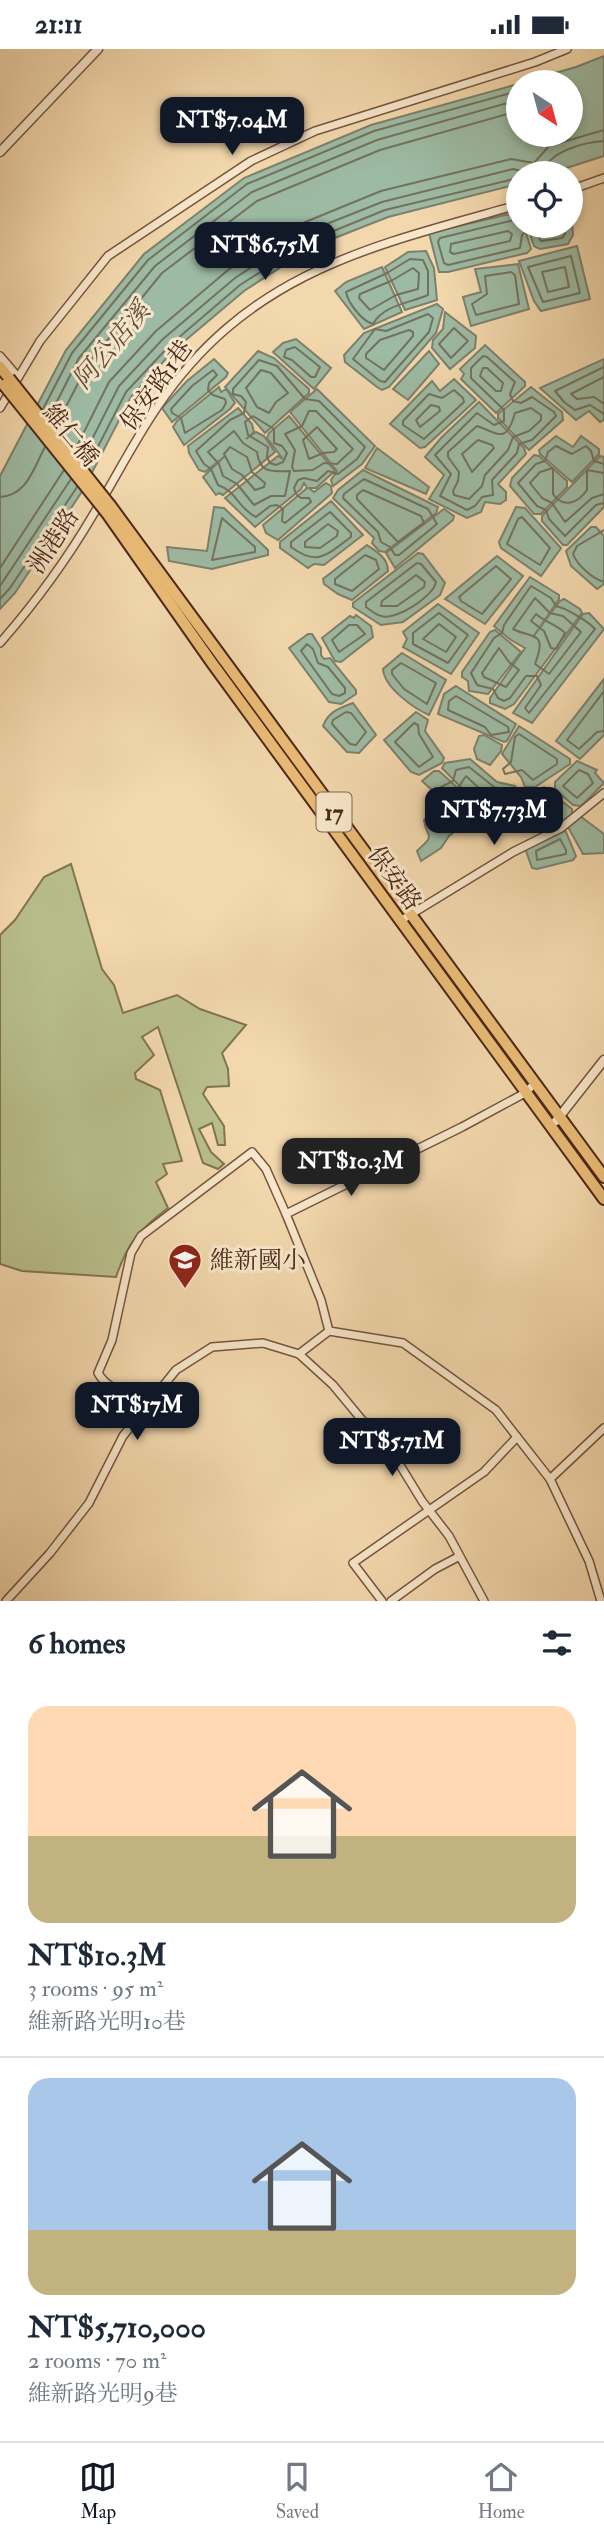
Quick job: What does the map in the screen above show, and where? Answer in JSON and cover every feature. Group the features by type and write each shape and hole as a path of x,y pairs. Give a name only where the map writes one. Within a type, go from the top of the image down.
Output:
{"main road":[{"name":"17","path":"0,367 5,389"},
{"name":"維仁橋","path":"5,389 108,508"},
{"name":"保安路","path":"108,508 404,917 525,1093 604,1199"},
{"name":"保安路","path":"404,917 604,1177"}],"street":[{"path":"0,152 98,49"},
{"path":"5,389 108,256 251,161 315,131 535,62 567,49"},
{"path":"583,185 604,178"},
{"name":"保安路1巷","path":"108,490 173,385 203,350 252,307 294,281 382,243 506,208"},
{"path":"0,356 5,389"},
{"name":"洲港路","path":"0,643 36,602 108,490"},
{"path":"404,917 513,852 561,828 604,793"},
{"path":"550,1126 560,1118 604,1060"},
{"path":"286,1214 525,1093 534,1084"},
{"path":"149,1402 103,1382 98,1373 112,1340 131,1253 141,1236 252,1152 266,1169 286,1214 321,1300 329,1331"},
{"path":"299,1354 329,1331 403,1343 496,1410 550,1479 589,1561 601,1601"},
{"path":"6,1601 50,1553 89,1503 123,1436 176,1370 212,1347 263,1343 299,1354 333,1385 362,1420 384,1439 429,1510 449,1536 484,1601"},
{"path":"550,1479 604,1428"},
{"path":"382,1601 353,1563 484,1472 517,1437"},
{"path":"391,1601 435,1569 458,1557"}],"shaded area":[{"path":"71,864 102,969 114,985 123,1013 177,995 200,1009 246,1025 222,1053 228,1069 229,1086 207,1087 203,1094 224,1126 225,1145 218,1145 212,1123 199,1129 211,1152 224,1164 218,1169 203,1163 158,1027 142,1037 154,1055 135,1073 136,1079 160,1090 182,1161 163,1164 167,1174 156,1182 168,1208 136,1238 116,1277 22,1271 0,1264 0,935 15,920 44,877"}],"water":[{"name":"阿公店溪","path":"604,56 604,156 583,163 506,161 506,187 388,217 312,247 244,291 174,350 131,397 83,490 15,593 0,609 0,476 66,350 144,254 244,178 371,125 506,87 506,147 583,147 583,70 566,70"},
{"path":"506,215 506,238 528,238 531,249 527,253 439,272 429,233"},
{"path":"531,238 571,238 568,244 540,249 534,246"},
{"path":"577,246 590,299 541,311 534,301 519,261"},
{"path":"426,251 434,268 437,300 405,310 385,267 408,252"},
{"path":"518,264 529,309 471,326 463,297 481,292 475,269"},
{"path":"382,267 402,312 364,329 335,291 346,282"},
{"path":"437,304 443,309 436,333 389,387 382,390 345,362 344,355 364,333"},
{"path":"445,312 476,336 475,348 450,369 432,348 433,340 443,329"},
{"path":"296,339 331,368 314,389 273,352 283,343"},
{"path":"485,345 525,382 525,386 496,413 461,379 464,374 460,369"},
{"path":"258,351 274,358 309,389 309,393 265,433 225,387"},
{"path":"429,351 439,364 408,400 393,389"},
{"path":"214,359 228,373 226,377 172,422 162,408 187,381"},
{"path":"604,359 604,420 600,422 589,411 576,420 540,388"},
{"path":"454,379 476,400 425,447 420,448 390,424 432,381 440,391"},
{"path":"219,387 221,392 226,389 235,403 184,445 173,427"},
{"path":"531,387 562,412 563,420 529,450 498,418 498,414"},
{"path":"317,389 375,446 362,464 333,486 331,480 337,471 290,412"},
{"path":"479,402 524,448 526,454 498,484 506,492 506,500 500,504 485,502 481,512 467,518 429,499 444,475 425,457"},
{"path":"238,408 252,424 254,432 246,439 256,432 264,436 275,452 223,495 216,495 203,477 225,456 205,472 199,470 188,446"},
{"path":"289,416 335,471 316,488 309,488 314,492 326,483 331,486 332,493 278,540 266,533 263,525 307,488 304,483 301,489 255,527 225,498 278,456 283,459 267,438 269,433"},
{"path":"556,436 573,447 581,436 599,449 599,454 572,482 540,454 539,450"},
{"path":"377,448 429,487 426,494 365,468"},
{"path":"534,455 539,456 567,481 567,487 541,514 534,514 510,486 512,478"},
{"path":"600,456 604,457 604,507 567,545 563,545 542,521 542,516"},
{"path":"363,470 438,507 436,513 385,552 379,551 372,543 374,538 333,498 338,490"},
{"path":"331,501 363,535 324,565 314,564 308,568 280,548 280,542"},
{"path":"214,507 224,508 268,550 268,555 212,569 169,561 167,547 207,551"},
{"path":"516,507 525,508 561,548 541,576 501,548 499,542"},
{"path":"444,509 454,516 453,520 395,568 386,553"},
{"path":"591,527 596,527 604,536 604,584 597,589 571,566 566,551"},
{"path":"367,545 384,559 388,571 352,600 324,584 323,579"},
{"path":"418,553 423,554 445,583 440,595 403,622 381,625 353,607 353,603"},
{"path":"497,556 523,576 485,624 445,599"},
{"path":"530,577 559,595 559,599 533,637 564,599 582,613 514,704 505,709 490,703 490,698 525,648 494,626"},
{"path":"438,604 479,633 451,674 403,647 407,639 403,632"},
{"path":"589,613 604,629 532,723 513,713 583,614"},
{"path":"356,615 371,626 373,637 341,662 335,661 322,638 350,616 354,618"},
{"path":"495,630 521,652 488,694 469,691 468,681 462,677 462,672 490,632"},
{"path":"312,634 321,648 324,659 330,658 356,690 356,694 341,704 329,702 289,648"},
{"path":"402,653 446,680 429,715 400,696 388,683 383,669"},
{"path":"604,679 604,735 580,759 556,741"},
{"path":"456,686 516,724 507,741 438,714 444,694"},
{"path":"353,703 376,735 359,753 347,752 323,726 331,714"},
{"path":"416,712 428,720 425,731 444,758 442,763 419,775 411,772 384,740"},
{"path":"519,726 570,759 570,764 535,787 525,787 521,777 502,754"},
{"path":"484,735 502,745 501,751 490,765 477,759 474,749 479,736"},
{"path":"470,759 497,782 515,786 517,797 484,811 442,768 445,763"},
{"path":"577,761 597,770 595,773 604,783 581,806 573,805 555,789 555,782"},
{"path":"434,771 439,771 482,810 479,818 470,822 452,812 422,781"},
{"path":"544,787 572,809 572,814 563,821 559,818 555,820 535,797"},
{"path":"436,807 451,814 461,827 449,836 441,848 421,861 417,851 429,838 424,820"},
{"path":"580,816 604,834 604,853 583,854 568,827"},
{"path":"561,830 566,832 576,856 573,860 532,868 525,848"}],"place":[{"name":"維新國小","path":"185,1290"}]}
